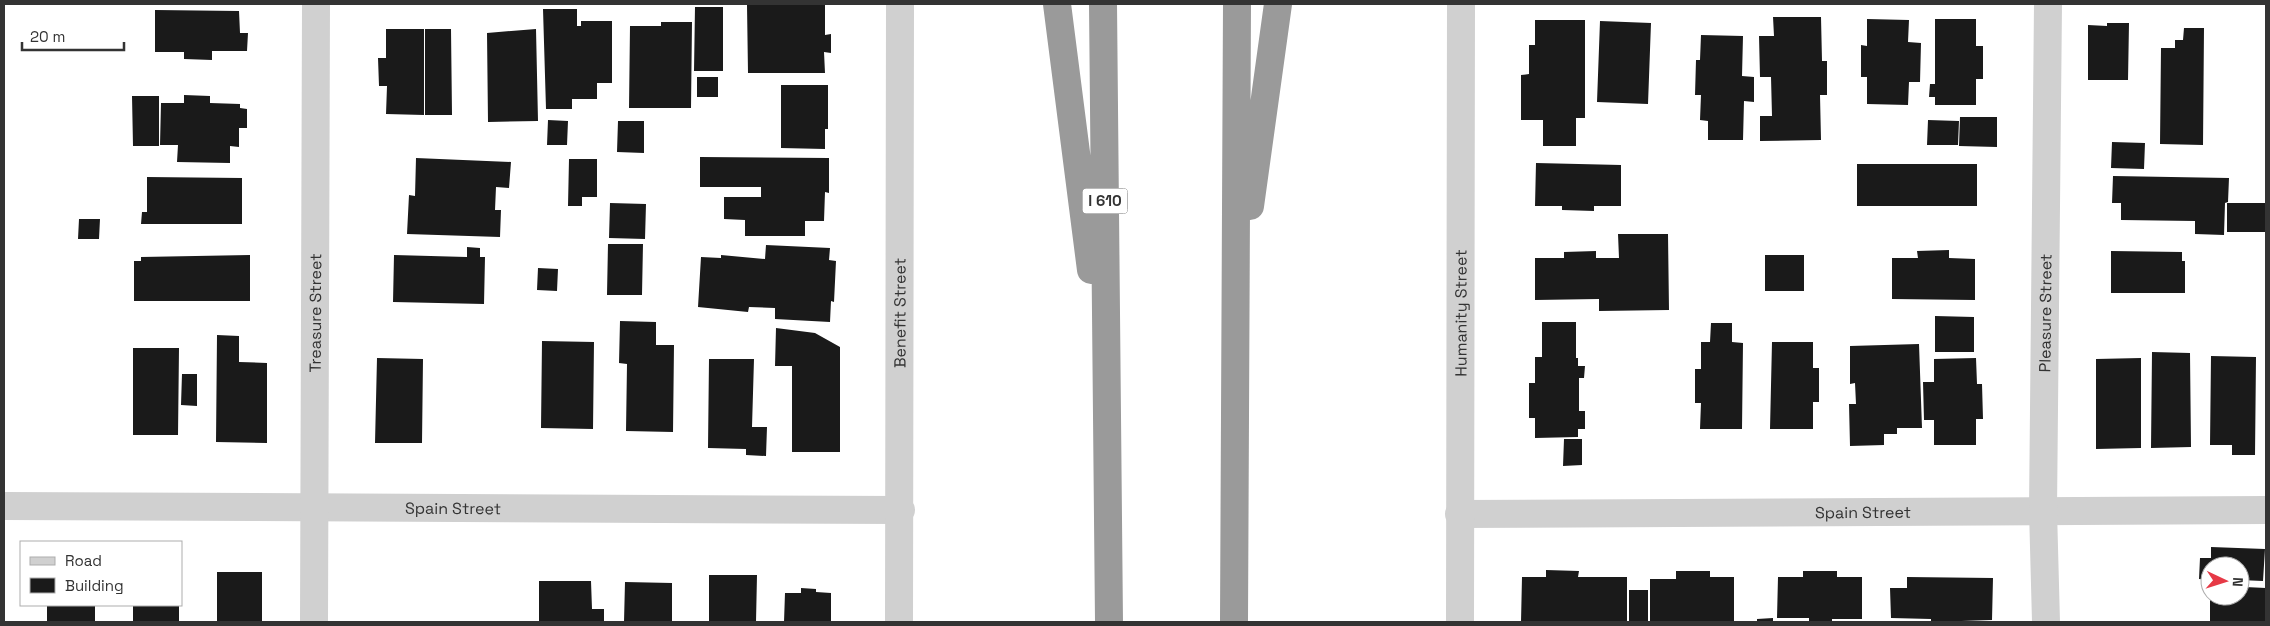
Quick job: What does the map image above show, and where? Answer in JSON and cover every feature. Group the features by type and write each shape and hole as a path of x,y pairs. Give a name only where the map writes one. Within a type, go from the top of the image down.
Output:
{"highway":[{"path":"1057,4 1107,399"},
{"name":"I 610","path":"1103,4 1108,622"},
{"path":"1234,622 1237,4"},
{"path":"1236,310 1278,4"}],"street":[{"name":"Treasure Street","path":"314,622 316,4"},
{"name":"Benefit Street","path":"899,622 901,510 900,4"},
{"name":"Humanity Street","path":"1460,622 1461,4"},
{"name":"Pleasure Street","path":"2046,622 2043,510 2048,4"},
{"name":"Spain Street","path":"4,506 315,509 901,510"},
{"name":"Spain Street","path":"1459,514 2266,510"}],"building":[{"path":"747,5 825,5 825,35 831,34 831,53 824,52 825,73 748,73"},
{"path":"695,7 723,7 723,71 694,71"},
{"path":"543,9 577,9 577,26 581,26 581,21 612,21 612,83 597,83 597,99 572,99 572,109 546,109"},
{"path":"155,10 239,11 240,33 248,33 247,51 212,51 212,60 184,59 184,52 155,52"},
{"path":"1773,17 1821,17 1822,61 1827,61 1827,95 1820,95 1821,140 1760,141 1760,116 1772,116 1771,77 1760,77 1759,36 1774,36"},
{"path":"1867,19 1909,20 1908,42 1921,43 1920,82 1909,82 1908,105 1867,104 1867,77 1861,77 1861,45 1867,46"},
{"path":"1935,19 1976,19 1976,46 1983,46 1983,79 1976,79 1976,105 1935,105 1935,97 1929,97 1930,84 1935,84"},
{"path":"1535,20 1585,20 1585,118 1576,118 1576,146 1543,146 1543,120 1521,120 1521,75 1529,74 1529,45 1535,45"},
{"path":"1600,21 1651,23 1648,104 1597,102"},
{"path":"661,22 692,22 691,108 629,108 630,26 661,26"},
{"path":"2107,23 2129,23 2128,80 2088,80 2088,25 2107,26"},
{"path":"2184,28 2204,28 2203,145 2160,144 2161,48 2175,48 2175,40 2183,40"},
{"path":"386,29 424,29 424,115 386,114 387,86 379,86 378,58 386,58"},
{"path":"425,29 451,29 452,115 425,115"},
{"path":"536,29 538,121 488,122 487,33"},
{"path":"1701,35 1743,36 1742,76 1754,77 1754,102 1744,101 1743,140 1708,140 1708,121 1700,120 1701,95 1695,95 1696,60 1700,60"},
{"path":"697,77 718,77 718,97 697,97"},
{"path":"781,85 828,85 828,129 825,129 825,149 781,148"},
{"path":"184,95 210,96 210,103 240,104 240,108 247,109 247,128 239,128 239,147 230,146 230,163 177,162 178,145 160,145 161,103 184,103"},
{"path":"132,96 159,96 159,146 133,146"},
{"path":"1960,117 1997,117 1997,147 1959,146"},
{"path":"548,120 568,121 567,145 547,145"},
{"path":"1928,120 1959,121 1958,145 1927,145"},
{"path":"618,121 644,121 644,153 617,152"},
{"path":"2112,142 2145,143 2144,169 2111,168"},
{"path":"700,157 829,158 829,193 825,192 824,221 805,221 805,236 745,236 745,220 724,219 724,197 761,197 761,187 700,187"},
{"path":"416,158 511,162 509,188 496,187 495,210 501,210 500,237 407,234 409,195 415,196"},
{"path":"569,159 597,159 597,197 582,197 582,206 568,206"},
{"path":"1536,163 1621,165 1621,206 1594,206 1594,211 1562,210 1562,206 1535,206"},
{"path":"1857,164 1977,164 1977,206 1857,206"},
{"path":"2113,176 2229,178 2228,202 2225,203 2224,235 2195,234 2195,221 2121,220 2121,203 2112,203"},
{"path":"147,177 242,178 242,224 141,224 142,212 147,212"},
{"path":"610,203 646,204 645,239 609,238"},
{"path":"2227,203 2265,203 2265,232 2227,232"},
{"path":"79,219 100,219 99,239 78,239"},
{"path":"1618,234 1668,234 1669,310 1599,311 1599,299 1535,300 1535,258 1564,258 1564,252 1596,251 1596,258 1619,258"},
{"path":"608,244 643,244 642,295 607,295"},
{"path":"766,245 830,248 829,260 836,261 834,302 831,301 830,322 775,319 775,308 749,307 748,312 698,307 701,257 721,258 721,255 765,259"},
{"path":"467,247 480,248 480,257 485,257 484,304 393,302 394,255 467,257"},
{"path":"1949,250 1949,258 1975,259 1975,300 1892,299 1892,258 1918,258 1917,251"},
{"path":"2111,251 2182,252 2182,261 2185,261 2185,293 2111,293"},
{"path":"250,255 250,301 134,301 134,261 141,261 141,257"},
{"path":"1765,255 1804,255 1804,291 1765,291"},
{"path":"538,268 558,269 557,291 537,290"},
{"path":"1935,316 1974,317 1974,352 1935,352"},
{"path":"620,321 656,322 656,345 674,345 673,432 626,431 627,364 619,363"},
{"path":"1542,322 1576,322 1576,358 1578,358 1578,366 1585,366 1584,378 1579,378 1579,411 1585,411 1585,429 1578,429 1578,437 1535,438 1535,418 1529,418 1529,383 1535,383 1535,357 1542,357"},
{"path":"1711,323 1732,323 1732,342 1743,343 1742,429 1700,429 1701,403 1695,403 1695,369 1701,369 1701,342 1710,342"},
{"path":"776,328 815,333 840,347 840,452 792,452 792,366 775,366"},
{"path":"217,335 239,336 239,362 267,363 267,443 216,442"},
{"path":"542,341 594,342 593,429 541,428"},
{"path":"1772,342 1813,342 1813,368 1819,368 1819,402 1813,402 1813,429 1770,429"},
{"path":"1919,344 1922,428 1897,428 1897,434 1884,434 1884,445 1850,446 1849,404 1856,404 1855,383 1850,384 1850,346"},
{"path":"133,348 179,348 178,435 133,435"},
{"path":"2152,352 2190,353 2191,447 2151,448"},
{"path":"2211,356 2256,357 2255,455 2232,455 2232,445 2210,445"},
{"path":"377,358 423,359 422,443 375,443"},
{"path":"1976,358 1977,384 1982,384 1983,419 1976,419 1976,445 1934,445 1934,420 1924,420 1923,382 1934,382 1934,359"},
{"path":"2141,358 2141,448 2096,449 2096,359"},
{"path":"709,359 754,359 752,427 767,427 766,456 746,455 746,449 708,448"},
{"path":"182,374 197,374 197,406 181,405"},
{"path":"1564,439 1582,439 1582,465 1563,466"},
{"path":"2211,547 2265,549 2263,581 2250,580 2250,556 2211,556"},
{"path":"1546,570 1579,571 1578,577 1627,577 1627,622 1521,622 1522,577 1546,577"},
{"path":"1676,571 1710,571 1710,577 1734,577 1734,622 1650,622 1650,579 1676,579"},
{"path":"1803,571 1837,571 1837,577 1862,577 1862,619 1832,619 1832,622 1809,622 1809,618 1777,618 1778,577 1803,577"},
{"path":"217,572 262,572 262,622 217,622"},
{"path":"709,575 757,575 756,622 709,622"},
{"path":"1907,577 1993,578 1992,620 1931,622 1931,619 1891,618 1890,588 1907,588"},
{"path":"539,581 591,581 592,609 604,609 604,622 539,622"},
{"path":"625,582 672,583 672,622 624,622"},
{"path":"2250,587 2266,588 2266,622 2210,622 2210,606 2250,606"},
{"path":"801,588 831,593 831,622 784,622 785,593 801,593"},
{"path":"1629,590 1648,590 1648,622 1629,622"},
{"path":"47,606 95,606 95,622 47,622"},
{"path":"133,606 179,606 179,622 133,622"},
{"path":"1773,618 1773,622 1757,622 1757,619"}]}
